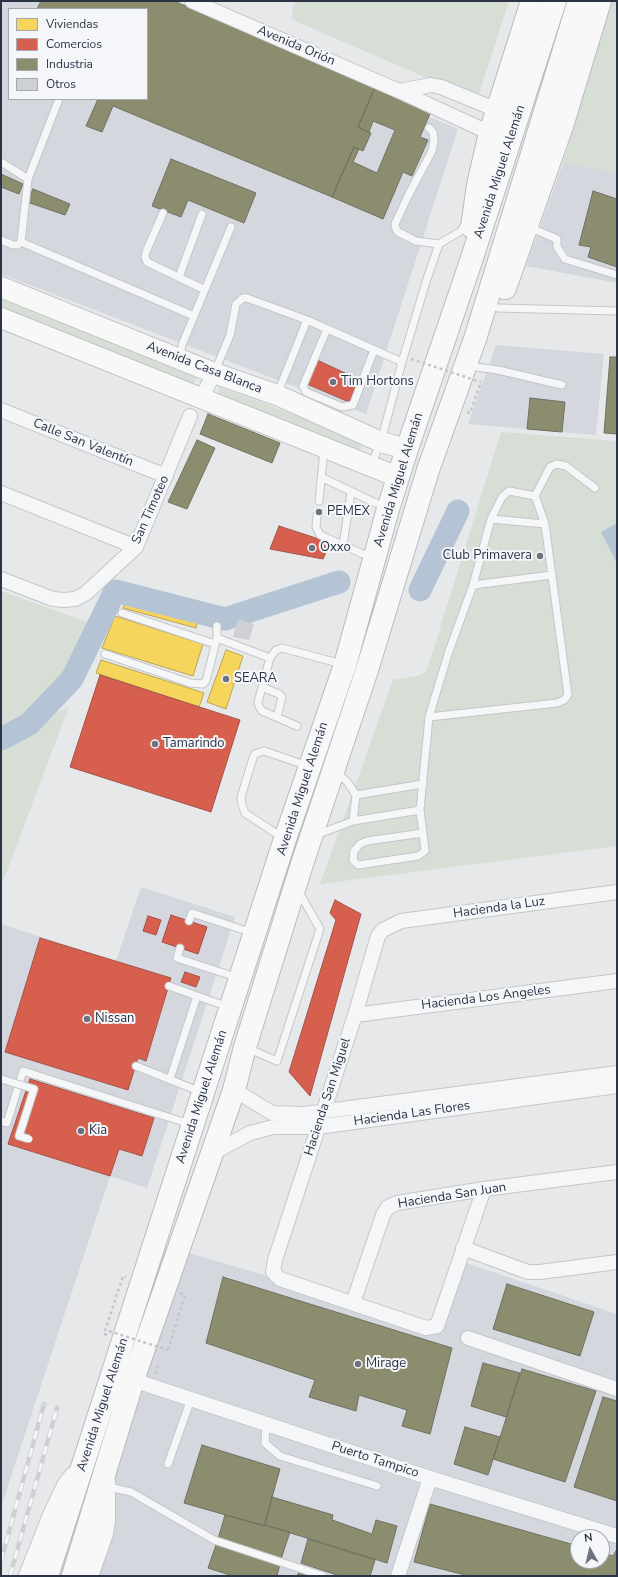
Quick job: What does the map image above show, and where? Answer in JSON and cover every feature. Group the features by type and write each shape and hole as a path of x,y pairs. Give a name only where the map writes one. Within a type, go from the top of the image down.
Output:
{"highway":[{"path":"471,261 473,213 490,133 532,1"},
{"name":"Avenida Miguel Alemán","path":"47,1576 194,1125 285,839 345,665 398,477 471,261 555,1"},
{"name":"Avenida Miguel Alemán","path":"86,1576 105,1479 143,1383 212,1153 234,1090 295,886 367,670 428,470 475,339 579,1"},
{"path":"475,339 498,308 562,126 600,1"}],"street":[{"name":"Avenida Orión","path":"192,1 399,91 490,133"},
{"path":"399,91 431,85 440,87 497,110"},
{"name":"Avenida Casa Blanca","path":"1,287 214,373 277,395 381,442 407,449"},
{"name":"Avenida Casa Blanca","path":"1,318 202,397 398,477"},
{"path":"202,397 214,373"},
{"name":"Calle San Valentín","path":"1,410 166,476"},
{"name":"San Timoteo","path":"1,579 53,599 64,600 85,594 136,547 190,416"},
{"path":"1,493 136,547"},
{"name":"Hacienda la Luz","path":"383,930 401,921 617,892"},
{"name":"Hacienda San Miguel","path":"353,1303 280,1280 273,1272 273,1266 378,936 383,930"},
{"name":"Hacienda Los Angeles","path":"354,1015 617,981"},
{"name":"Hacienda Las Flores","path":"234,1090 272,1113 323,1112 617,1074"},
{"name":"Hacienda Las Flores","path":"212,1153 250,1133 273,1128 318,1127 617,1086"},
{"name":"Hacienda San Juan","path":"353,1303 383,1215 388,1207 396,1203 617,1172"},
{"path":"353,1303 426,1328 433,1328 437,1326 440,1321 484,1190"},
{"path":"464,1248 528,1272 540,1272 617,1262"},
{"path":"468,1338 617,1389"},
{"name":"Puerto Tampico","path":"143,1383 430,1478 617,1536"},
{"path":"30,1576 54,1513 67,1486 82,1466"},
{"path":"398,1576 430,1478"}],"lane":[{"path":"21,242 28,180 59,100"},
{"path":"429,128 433,132 434,141 432,151 395,224 398,232 416,241 439,244 461,231 473,213"},
{"path":"1,162 28,180"},
{"path":"163,213 145,257 147,262 203,289"},
{"path":"179,278 202,214"},
{"path":"180,359 182,345 203,289 231,227"},
{"path":"527,227 556,239 557,247 565,259 617,275"},
{"path":"1,240 13,245 18,245 21,242"},
{"path":"21,242 194,316"},
{"path":"371,466 381,442 402,362 439,244"},
{"path":"214,373 230,335 236,304 243,298 247,298 327,328 402,362"},
{"path":"498,308 617,311"},
{"path":"277,395 307,320"},
{"path":"327,328 304,386 306,392 342,407 353,405 374,350"},
{"path":"466,365 498,370 562,385"},
{"path":"319,501 325,447"},
{"path":"429,717 557,703 564,700 568,695 545,524 535,496 550,467 557,464 566,466 596,488"},
{"path":"321,478 388,509"},
{"path":"423,832 367,841 360,844 354,852 353,860 358,864 418,856 425,851 423,832 420,810 429,717 448,654 473,585 491,519 502,497 509,491 535,496"},
{"path":"343,545 351,492"},
{"path":"318,515 316,527 320,535 375,559"},
{"path":"491,519 545,524"},
{"path":"473,585 552,575"},
{"path":"122,613 270,658"},
{"path":"105,654 199,685 206,681 216,641 217,626"},
{"path":"297,726 262,711 259,706 258,702 270,658 276,650 282,648 345,665"},
{"path":"262,688 279,694 282,697 277,717"},
{"path":"285,839 245,813 241,797 253,758 255,754 264,751 310,766"},
{"path":"334,769 348,783 356,795 353,821"},
{"path":"356,795 423,784"},
{"path":"312,836 353,821 420,810"},
{"path":"246,1047 277,1061 320,929 295,886"},
{"path":"189,921 192,913 255,933"},
{"path":"180,948 176,958 240,978"},
{"path":"168,986 231,1007"},
{"path":"170,1079 197,996"},
{"path":"136,1066 204,1093"},
{"path":"1,1121 7,1123 24,1072 194,1125"},
{"path":"1,1079 34,1089 19,1136 29,1139"},
{"path":"168,1464 191,1399"},
{"path":"266,1424 265,1443 280,1456 377,1486"},
{"path":"105,1479 131,1492 214,1540 323,1576"}],"path":[{"path":"411,359 481,382 470,414"},
{"path":"109,1331 168,1350 185,1295 180,1293 178,1300"},
{"path":"162,1352 164,1345"},
{"path":"143,1383 160,1359"}],"shaded area":[{"path":"1,1 164,1 458,129 366,414 1,274"},
{"path":"295,1 509,1 477,100 291,19"},
{"path":"612,1 617,1 617,172 563,163"},
{"path":"563,163 617,172 617,283 526,266"},
{"path":"1,299 197,377 193,385 1,307"},
{"path":"496,345 604,354 596,435 468,424"},
{"path":"219,387 364,440 360,451 218,395"},
{"name":"Club Primavera","path":"501,432 617,441 617,846 320,884 393,680 421,675 427,670"},
{"path":"1,591 90,623 69,669 38,704 17,724 1,732"},
{"path":"69,706 1,887 1,745"},
{"path":"141,887 235,917 147,1188 110,1176 1,1507 1,924 116,961"},
{"path":"161,1245 444,1327 466,1263 617,1314 617,1576 59,1576"}],"water":[{"path":"617,523 617,563 601,532"}],"building: Viviendas":[{"path":"128,599 198,617 196,628 123,608"},
{"path":"115,616 203,644 193,676 102,648"},
{"name":"SEARA","path":"226,650 243,656 226,709 207,702"},
{"path":"101,660 204,693 199,707 96,673"}],"building: Comercios":[{"name":"Tim Hortons","path":"317,360 360,380 349,402 307,384"},
{"path":"279,526 322,540 327,550 323,559 270,549"},
{"name":"Tamarindo","path":"100,675 240,720 211,812 70,767"},
{"path":"335,900 361,914 310,1096 289,1072 336,920 330,913"},
{"path":"171,915 207,927 198,954 162,942"},
{"path":"148,916 161,920 156,935 143,931"},
{"name":"Nissan","path":"40,938 171,978 146,1061 138,1058 128,1090 5,1052"},
{"path":"185,972 200,977 196,987 181,982"},
{"name":"Kia","path":"30,1079 154,1118 142,1156 119,1149 110,1176 8,1144"}],"building: Industria":[{"path":"41,1 174,1 376,85 358,127 371,133 363,151 354,147 332,197 113,106 102,132 86,126 98,100 148,100 148,8 38,8"},
{"path":"376,85 432,109 420,137 428,140 412,176 403,172 383,219 332,197 354,147 359,149 353,162 377,173 395,130 373,121 369,132 358,127"},
{"path":"171,159 256,193 244,223 188,200 181,217 152,206"},
{"path":"1,174 23,184 19,194 1,187"},
{"path":"33,189 70,204 65,215 27,202"},
{"path":"593,191 617,199 617,267 588,257 591,247 579,245"},
{"path":"610,357 617,357 617,434 604,433"},
{"path":"530,398 565,402 562,432 527,429"},
{"path":"208,414 280,443 272,463 200,434"},
{"path":"197,440 215,448 187,509 168,502"},
{"name":"Mirage","path":"223,1277 452,1348 430,1434 402,1426 407,1410 359,1395 356,1411 309,1397 315,1380 206,1343"},
{"path":"507,1284 594,1312 580,1356 493,1329"},
{"path":"483,1363 520,1373 506,1417 471,1406"},
{"path":"522,1369 596,1391 565,1482 493,1459"},
{"path":"603,1397 617,1401 617,1501 574,1487"},
{"path":"465,1427 500,1437 488,1475 454,1464"},
{"path":"202,1445 280,1469 264,1526 184,1503"},
{"path":"272,1497 333,1515 332,1520 372,1534 376,1520 397,1526 387,1563 265,1525"},
{"path":"430,1504 570,1544 570,1569 610,1569 610,1555 613,1556 617,1549 617,1576 469,1576 414,1562"},
{"path":"225,1515 290,1532 281,1559 218,1539"},
{"path":"308,1539 375,1560 370,1576 340,1576 301,1563"},
{"path":"216,1545 280,1564 277,1576 233,1576 208,1568"},
{"path":"299,1572 313,1576 297,1576"}],"building: Otros":[{"path":"238,619 254,624 249,640 233,637"}],"waterway":[{"path":"420,590 458,511"},
{"path":"1,739 29,724 72,679 115,591 225,619 339,582"}],"railway":[{"path":"1,1561 44,1404"},
{"path":"10,1576 57,1408"}],"place":[{"name":"Tim Hortons","path":"333,382"},
{"name":"PEMEX","path":"319,512"},
{"name":"Oxxo","path":"312,548"},
{"name":"Club Primavera","path":"540,556"},
{"name":"SEARA","path":"226,679"},
{"name":"Tamarindo","path":"155,744"},
{"name":"Nissan","path":"87,1019"},
{"name":"Kia","path":"81,1131"},
{"name":"Mirage","path":"358,1364"}]}
